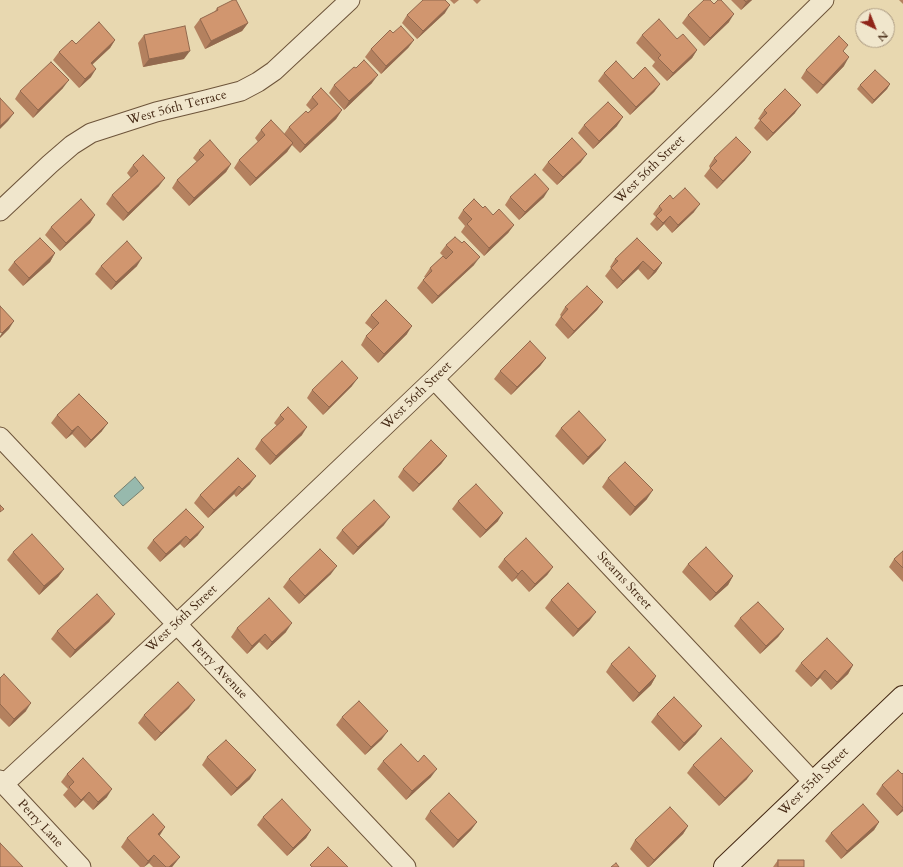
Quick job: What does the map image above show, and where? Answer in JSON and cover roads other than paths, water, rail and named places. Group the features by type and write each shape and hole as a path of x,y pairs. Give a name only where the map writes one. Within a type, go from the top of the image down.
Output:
{"street":[{"name":"West 56th Terrace","path":"0,211 72,145 91,133 156,112 241,91 258,82 274,71 350,0"},
{"name":"West 56th Street","path":"2,782 176,625 434,380 824,0"},
{"name":"Stearns Street","path":"434,380 814,783"},
{"name":"Perry Avenue","path":"0,437 406,867"},
{"name":"West 55th Street","path":"725,867 903,697"},
{"name":"Perry Lane","path":"2,782 80,867"}],"water":[{"path":"135,477 144,488 123,506 114,496"}]}
